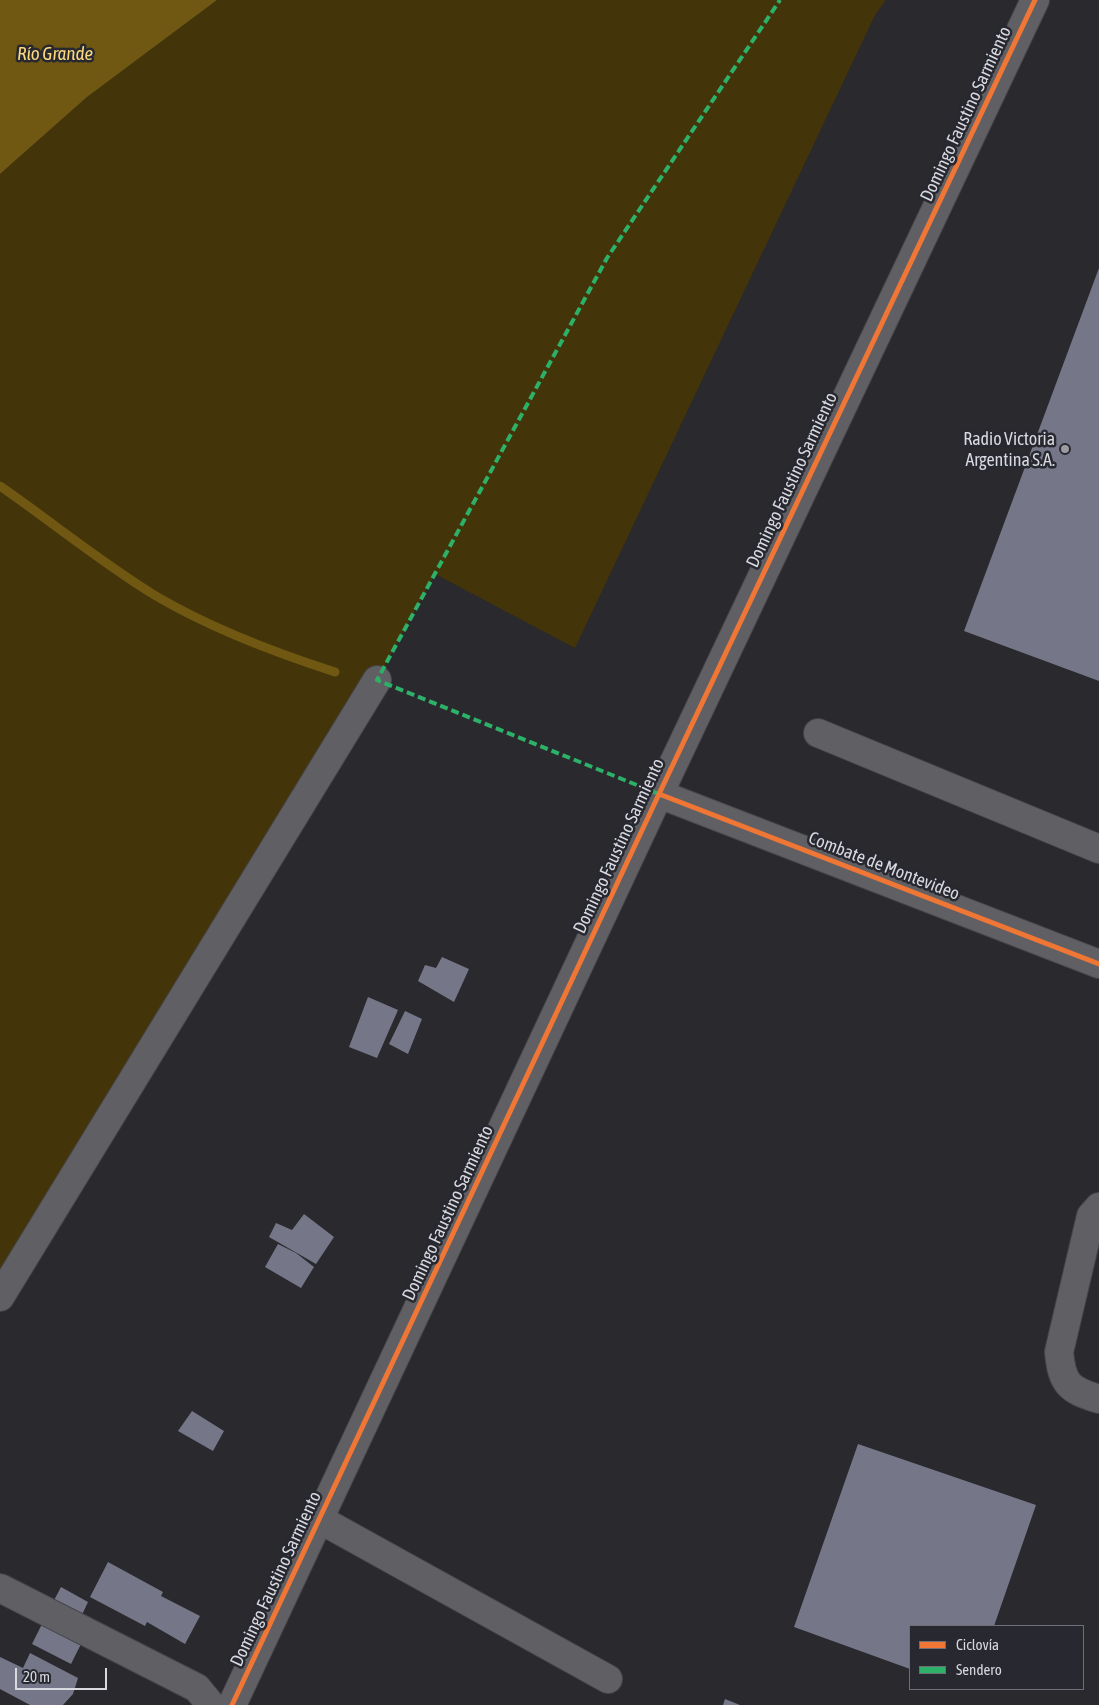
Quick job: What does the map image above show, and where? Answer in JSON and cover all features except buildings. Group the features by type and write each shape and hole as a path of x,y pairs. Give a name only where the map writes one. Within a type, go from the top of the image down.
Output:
{"street":[{"name":"Domingo Faustino Sarmiento","path":"232,1705 659,794 1035,0"},
{"path":"0,1298 377,680"},
{"path":"818,733 1099,849"},
{"name":"Combate de Montevideo","path":"659,794 1099,964"},
{"path":"1099,1207 1091,1216 1060,1352 1061,1370 1068,1384 1078,1392 1099,1399"},
{"path":"319,1519 608,1679"},
{"path":"0,1588 197,1688 211,1705"}],"shaded area":[{"path":"217,0 886,0 875,15 575,648 435,574 377,680 0,1297 0,174 87,97"}],"water":[{"name":"Río Grande","path":"0,0 217,0 87,97 0,174"}],"waterway":[{"path":"0,486 116,570 177,608 243,639 335,672"}],"marked path":[{"path":"659,794 377,680 607,258 780,0"}],"cycle path":[{"path":"232,1705 659,794 1035,0"},
{"path":"659,794 1099,964"}],"place":[{"name":"Radio Victoria Argentina S.A.","path":"1065,449"}]}
